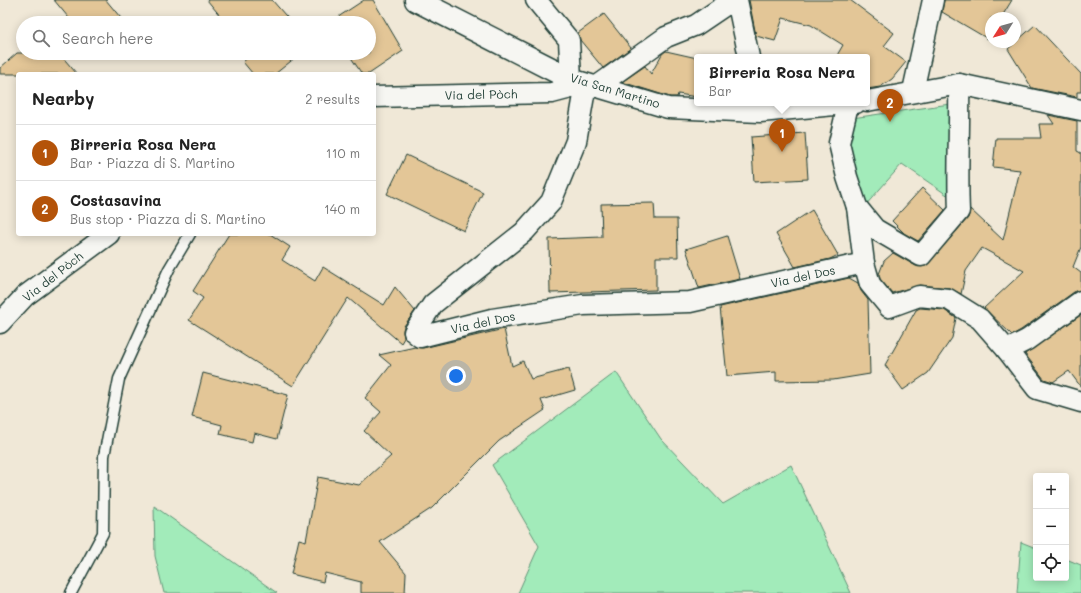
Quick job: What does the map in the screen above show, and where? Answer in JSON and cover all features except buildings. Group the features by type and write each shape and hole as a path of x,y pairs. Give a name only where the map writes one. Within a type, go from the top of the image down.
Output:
{"street":[{"name":"Via San Martino","path":"416,0 584,83 668,108 784,106"},
{"path":"536,0 569,40 584,83 666,37 696,25 733,0"},
{"path":"737,0 748,54"},
{"path":"913,91 932,3"},
{"name":"Via del Pòch","path":"376,97 552,93 584,83"},
{"name":"Via del Dos","path":"584,83 576,141 551,202 524,232 433,304 414,332 420,337 492,320 583,305 690,302 864,263"},
{"name":"Via San Martino","path":"870,100 913,91 959,84"},
{"path":"857,207 875,229 921,256 959,211 957,177 960,134 959,84 1081,110"},
{"path":"856,106 839,144 847,177 857,207 864,263 870,284 889,307 919,296 948,299 980,319 1038,389 1081,402"},
{"name":"Via del Pòch","path":"0,323 26,296 106,236"},
{"path":"1007,350 1027,340 1081,301"}],"lane":[{"path":"71,593 104,533 104,456 119,379 169,269 189,236"}],"green space":[{"path":"957,103 953,199 902,164 864,207 847,177 845,119"},
{"path":"616,372 661,439 723,504 791,465 851,593 518,593 539,546 492,465"},
{"path":"154,506 277,593 164,593 155,556"},
{"path":"1021,542 1033,547 1033,581 1069,581 1069,560 1081,565 1081,593 1017,593"}],"place":[{"name":"Costasavina","path":"890,122"},
{"name":"Birreria Rosa Nera","path":"782,152"}]}
